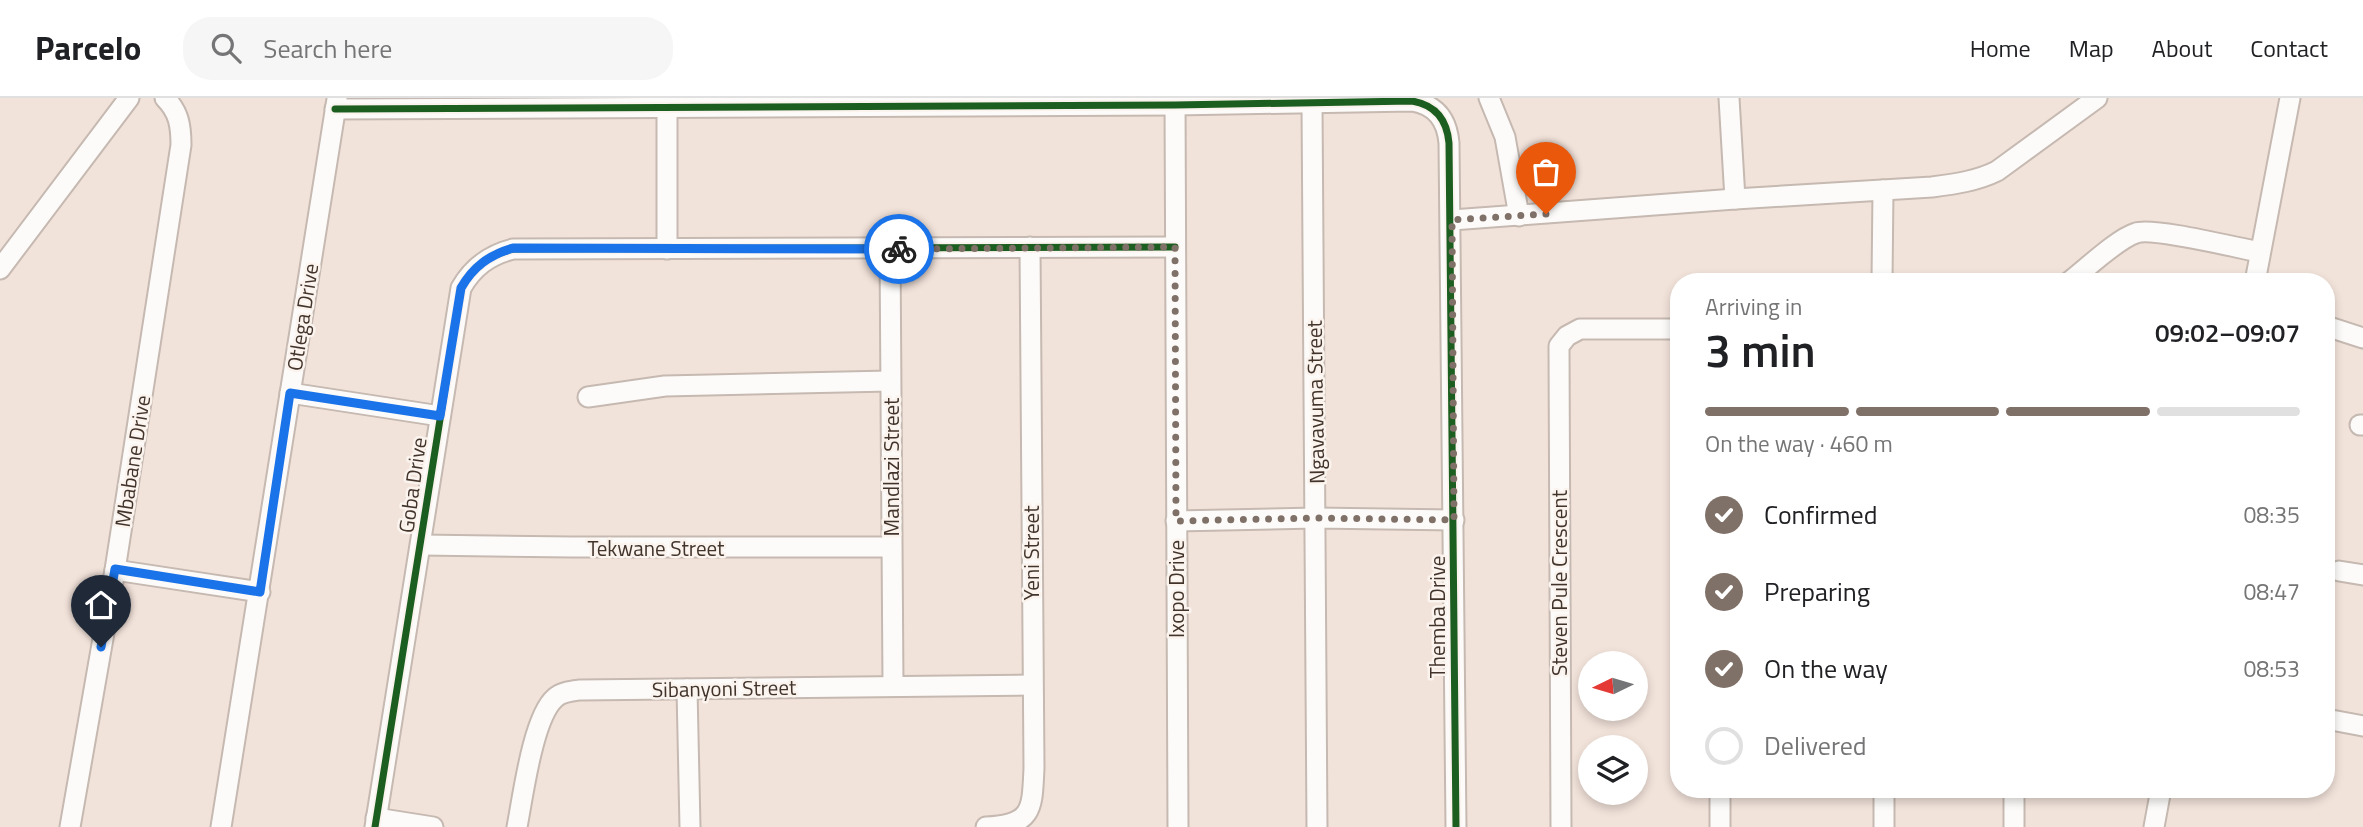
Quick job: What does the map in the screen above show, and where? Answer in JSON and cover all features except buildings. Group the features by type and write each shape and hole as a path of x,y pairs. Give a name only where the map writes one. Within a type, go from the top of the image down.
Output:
{"street":[{"path":"0,269 129,98"},
{"name":"Mbabane Drive","path":"71,827 115,569 181,145 177,113 165,98"},
{"path":"1489,98 1505,137 1519,216"},
{"path":"1729,98 1735,199"},
{"path":"1452,220 1932,187 1984,177 1997,171 2097,98"},
{"path":"2256,273 2290,98"},
{"path":"336,104 556,104 667,108 763,103 902,102 1312,104"},
{"name":"Ixopo Drive","path":"1175,102 1178,827"},
{"name":"Otlega Drive","path":"221,827 336,104"},
{"name":"Themba Drive","path":"1312,104 1424,104 1440,116 1448,133 1452,220 1456,827"},
{"name":"Ngavavuma Street","path":"1312,104 1317,827"},
{"path":"667,108 667,249"},
{"path":"1882,190 1882,273"},
{"path":"2095,273 2127,237 2140,232 2260,252"},
{"name":"Yeni Street","path":"986,827 1001,827 1019,821 1027,814 1032,802 1034,768 1030,247"},
{"name":"Goba Drive","path":"376,823 461,288 469,274 482,262 498,252 513,248 1175,247"},
{"name":"Mandlazi Street","path":"890,249 893,685"},
{"name":"Steven Pule Crescent","path":"1561,827 1558,356 1562,341 1571,332 1580,329 1670,328"},
{"path":"2335,329 2363,338"},
{"path":"588,397 666,386 890,381"},
{"path":"290,393 440,416"},
{"path":"1176,521 1316,518 1454,520"},
{"name":"Tekwane Street","path":"421,545 585,548 891,547"},
{"path":"115,569 260,592"},
{"path":"2339,571 2363,575"},
{"name":"Sibanyoni Street","path":"517,827 540,719 557,695 580,690 1032,685"},
{"path":"687,689 690,827"},
{"path":"2335,721 2363,726"},
{"path":"1720,798 1720,827"},
{"path":"1884,798 1884,827"},
{"path":"2014,798 2014,827"},
{"path":"2154,827 2159,798"},
{"path":"376,823 433,827"}],"cycle path":[{"path":"335,109 1175,105 1412,101 1428,106 1443,121 1449,143 1456,827"},
{"path":"375,827 461,288 482,263 513,249 1175,247"}],"way so far":[{"path":"899,249 1175,247 1176,521 1316,518 1454,520 1452,220 1546,214"}],"route":[{"path":"101,647 115,569 260,592 290,393 440,416 461,288 469,274 498,252 513,248 899,249"}]}
